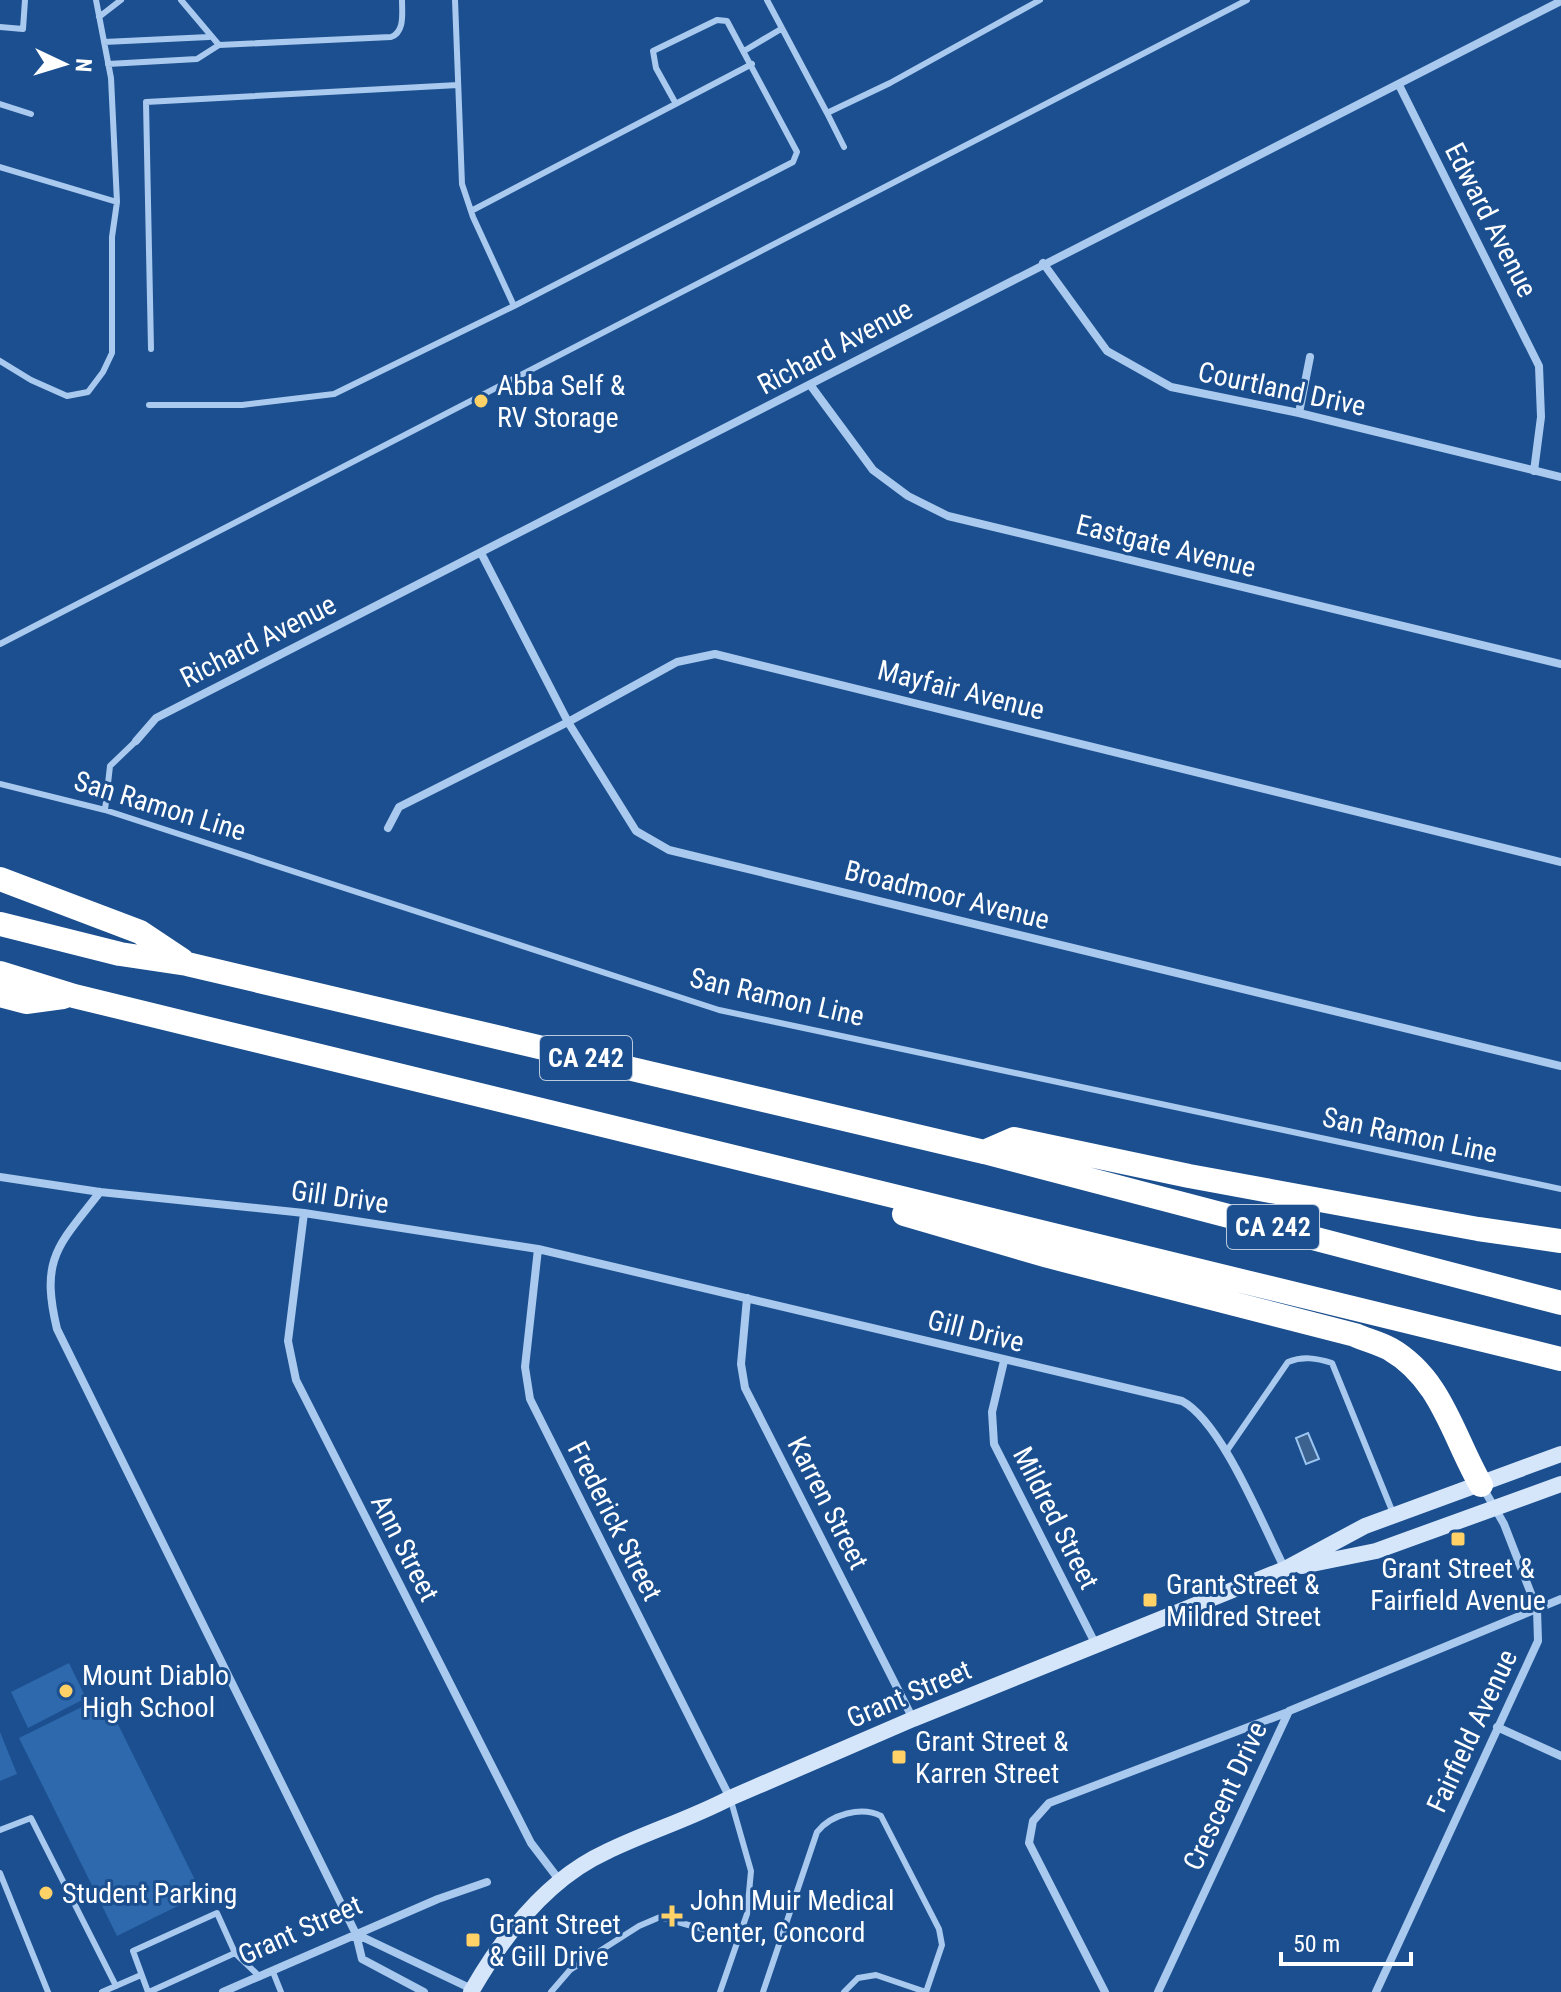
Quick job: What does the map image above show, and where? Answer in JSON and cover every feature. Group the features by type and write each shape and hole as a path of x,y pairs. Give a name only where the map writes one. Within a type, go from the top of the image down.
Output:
{"highway":[{"path":"0,879 140,932 187,964"},
{"name":"CA 242","path":"0,924 120,954 187,964 984,1152 1561,1303"},
{"name":"CA 242","path":"0,973 74,996 1561,1359"},
{"path":"0,995 26,1002 74,996"},
{"path":"984,1152 1014,1139 1189,1176 1478,1229 1561,1241"},
{"path":"798,1173 828,1192 1048,1256 1355,1335 1390,1349 1436,1391 1481,1485"}],"street":[{"name":"Richard Avenue","path":"136,741 156,718 1560,2"},
{"name":"Edward Avenue","path":"1399,85 1539,366 1541,417 1534,471"},
{"name":"Courtland Drive","path":"1043,263 1107,351 1171,387 1299,413 1561,477"},
{"path":"1299,413 1310,357"},
{"name":"Eastgate Avenue","path":"811,386 873,470 908,496 948,516 1561,664"},
{"name":"Broadmoor Avenue","path":"481,553 568,722 636,831 669,850 1561,1066"},
{"name":"Mayfair Avenue","path":"388,828 399,807 568,722 677,662 715,654 1561,862"},
{"name":"Gill Drive","path":"0,1177 100,1192 304,1213 538,1249 1182,1401 1196,1408 1226,1452 1285,1569"},
{"path":"100,1192 63,1240 52,1265 49,1296 57,1329 356,1934 362,1959 424,1992"},
{"name":"Ann Street","path":"304,1213 288,1341 296,1380 531,1843 560,1881"},
{"name":"Frederick Street","path":"538,1249 525,1367 530,1399 730,1798"},
{"name":"Karren Street","path":"747,1298 741,1364 745,1388 913,1719"},
{"name":"Mildred Street","path":"1004,1361 992,1412 994,1444 1096,1645"},
{"name":"Grant Street","path":"471,1991 500,1946 560,1881 603,1853 913,1719 1285,1569 1365,1526 1561,1454"},
{"name":"Grant Street","path":"1285,1569 1376,1551 1561,1484"},
{"name":"Fairfield Avenue","path":"1376,1992 1538,1641 1537,1609 1504,1524 1481,1485"},
{"name":"Crescent Drive","path":"1158,1992 1289,1711 1561,1599"},
{"path":"1105,1992 1029,1843 1033,1821 1049,1803 1289,1711"},
{"path":"1497,1727 1561,1756"},
{"name":"Grant Street","path":"223,1992 438,1899 487,1882"},
{"path":"356,1934 471,1991"}],"lane":[{"path":"0,27 23,29 25,0"},
{"path":"0,361 31,380 67,396 88,392 112,353 112,237 117,202 108,64 96,0"},
{"path":"99,17 121,0"},
{"path":"181,0 209,37 219,45"},
{"path":"188,0 189,8"},
{"path":"108,64 197,59 219,45 391,37 401,28 402,0"},
{"path":"455,0 462,184 514,306"},
{"path":"767,0 844,147"},
{"path":"827,113 890,83 1040,0"},
{"path":"0,644 1247,0"},
{"path":"149,405 242,405 334,394 514,306 793,162 797,152 727,21 717,20 653,51 656,68 676,104"},
{"path":"744,51 781,29"},
{"path":"104,42 209,37"},
{"path":"471,211 752,64"},
{"path":"151,349 146,102 458,85"},
{"path":"0,104 31,114"},
{"path":"0,167 117,202"},
{"path":"105,810 110,766 136,741"},
{"name":"San Ramon Line","path":"0,784 105,810 719,1010 1561,1189"},
{"path":"1226,1452 1288,1362 1299,1357 1319,1358 1332,1363 1394,1516"},
{"path":"720,1992 747,1914 751,1871 730,1798"},
{"path":"763,1992 817,1832 824,1823 864,1809 881,1816 939,1929 942,1945 926,1992 876,1975 858,1978 844,1992"},
{"path":"0,1830 31,1818 116,1986"},
{"path":"0,1873 48,1992"},
{"path":"235,1953 148,1992 133,1951 217,1913 235,1953 260,1977"},
{"path":"551,1992 570,1970 639,1926 660,1917 738,1939"},
{"path":"273,1972 281,1992"},
{"path":"102,1992 141,1975"}],"shaded area":[{"path":"1308,1433 1319,1459 1306,1464 1296,1438"},
{"path":"69,1663 86,1698 28,1728 11,1692"},
{"path":"104,1696 202,1894 117,1936 19,1738"},
{"path":"0,1732 17,1774 0,1781"}],"place":[{"name":"Abba Self & RV Storage","path":"481,401"},
{"name":"Grant Street & Fairfield Avenue","path":"1458,1539"},
{"name":"Grant Street & Mildred Street","path":"1150,1600"},
{"name":"Mount Diablo High School","path":"66,1691"},
{"name":"Grant Street & Karren Street","path":"899,1757"},
{"name":"Student Parking","path":"46,1893"},
{"name":"John Muir Medical Center, Concord","path":"672,1916"},
{"name":"Grant Street & Gill Drive","path":"473,1940"}]}
